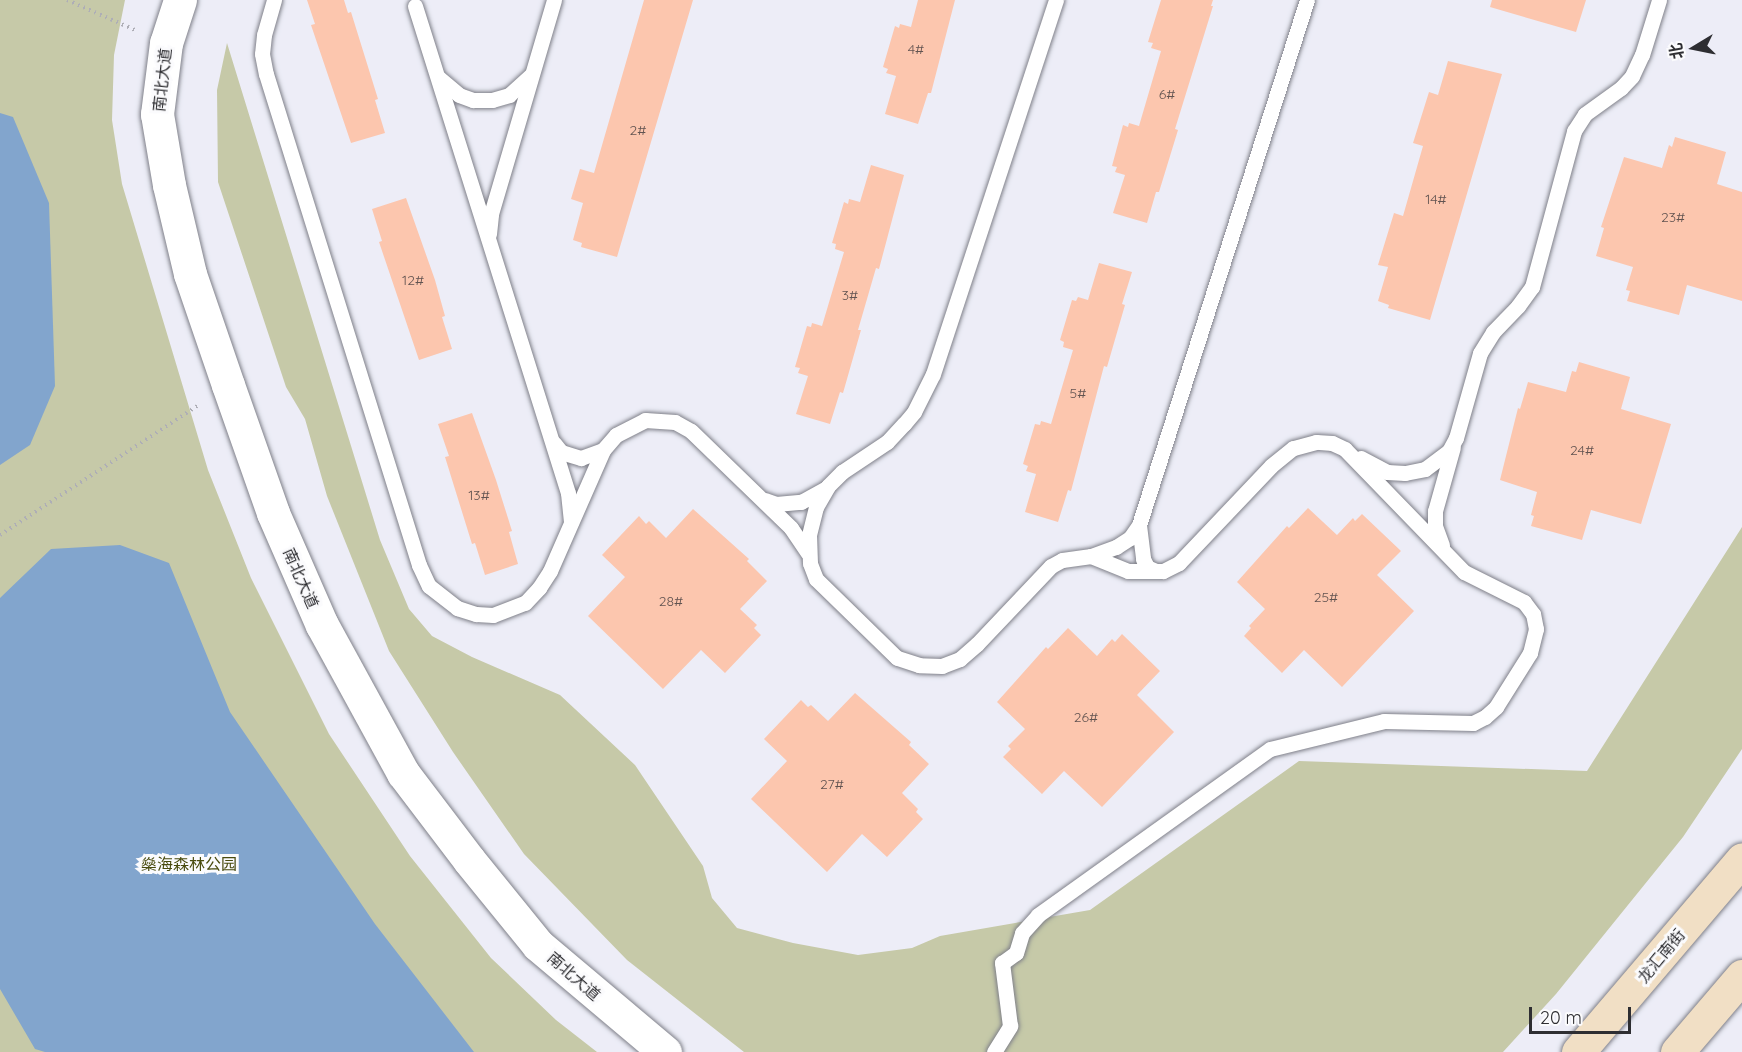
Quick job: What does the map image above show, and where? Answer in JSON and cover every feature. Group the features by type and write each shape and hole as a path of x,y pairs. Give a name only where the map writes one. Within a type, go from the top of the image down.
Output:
{"main road":[{"name":"龙汇南街","path":"1578,1052 1742,860"},
{"path":"1677,1052 1742,976"}],"street":[{"name":"南北大道","path":"180,0 166,43 157,114 190,274 273,513 322,625 403,772 538,945 665,1052"}],"lane":[{"path":"274,0 264,35 262,54 266,74 419,565 429,586 457,608 493,615 525,603 539,588 570,527 603,450 616,435 637,423 660,420 675,422 691,431 800,538 808,553 816,579 897,658 919,665 942,666 960,659 977,644 1051,566 1062,560 1091,556 1116,547 1130,538 1139,525 1306,0"},
{"path":"489,244 491,214 554,0"},
{"path":"761,498 776,504 801,502 828,486 842,472 887,442 914,412 925,392 1056,0"},
{"path":"1446,553 1438,538 1435,512 1480,353 1493,332 1518,306 1532,287 1574,131 1585,114 1621,88 1632,76 1642,55 1659,0"},
{"path":"415,6 552,441 571,507 570,527"},
{"path":"437,76 459,96 473,100 492,100 509,95 533,72"},
{"path":"1091,556 1128,571 1163,571 1179,563 1271,466 1293,448 1316,442 1332,443 1387,472 1405,473 1425,469 1436,463 1456,438"},
{"path":"552,441 561,452 581,458 603,450"},
{"path":"994,1052 1010,1026 1002,963 1016,953 1022,933 1038,915 1270,749 1384,722 1473,723 1496,707 1533,645 1536,629 1533,614 1524,602 1464,572 1346,449"},
{"path":"808,553 808,535 816,507 828,486"},
{"path":"1139,525 1143,559 1147,567 1156,571"}],"path":[{"path":"67,0 166,43"},
{"path":"0,536 228,385"}],"green space":[{"name":"燊海森林公园","path":"0,0 125,0 114,55 112,120 122,184 208,470 251,578 329,734 410,856 491,958 556,1020 597,1052 0,1052"},
{"path":"227,43 380,540 409,609 432,636 472,657 560,695 635,765 703,866 712,898 737,928 793,943 858,955 912,948 940,936 1090,910 1299,761 1587,771 1742,527 1742,749 1683,837 1556,994 1503,1052 744,1052 627,960 524,854 453,752 389,651 327,496 305,419 286,387 218,182 217,90"}],"water":[{"path":"0,113 13,117 49,203 55,386 30,445 0,465"},
{"path":"120,545 169,563 230,712 375,924 474,1052 45,1052 35,1049 0,989 0,598 51,549"}],"building":[{"path":"307,0 344,0 348,13 351,12 378,99 375,100 385,133 351,143 311,25 315,24"},
{"path":"644,0 693,0 617,257 581,247 582,243 573,240 583,203 571,199 580,169 594,173"},
{"path":"918,0 955,0 931,93 928,93 918,124 885,114 896,76 886,73 888,69 883,67 895,26 899,28 900,24 911,27"},
{"path":"1161,0 1213,0 1211,6 1213,6 1175,129 1178,130 1147,223 1113,213 1125,175 1115,172 1117,167 1112,166 1123,125 1128,127 1129,123 1139,126 1161,51 1151,48 1153,43 1148,42"},
{"path":"1492,0 1586,0 1576,32 1490,7"},
{"path":"1448,61 1502,74 1430,320 1388,308 1389,305 1378,301 1388,267 1378,265 1394,213 1403,216 1423,146 1413,143 1429,92 1438,95"},
{"path":"1675,137 1726,152 1717,184 1742,192 1742,301 1687,285 1679,315 1627,301 1630,291 1626,290 1633,267 1596,256 1604,228 1601,227 1624,157 1662,168 1669,145 1672,147"},
{"path":"871,165 904,175 879,269 876,268 858,330 861,330 843,393 840,392 830,424 796,414 808,376 798,373 800,368 795,367 807,326 811,327 812,323 822,326 844,252 835,249 836,244 832,243 844,202 848,204 849,199 860,202"},
{"path":"406,198 435,280 445,316 442,317 452,349 419,360 379,242 382,241 372,209"},
{"path":"1099,263 1132,272 1122,304 1125,305 1107,367 1104,366 1071,491 1068,490 1058,522 1025,512 1036,474 1026,471 1028,466 1023,464 1035,424 1040,425 1041,421 1051,424 1073,350 1063,347 1064,342 1060,340 1072,300 1076,301 1078,297 1088,300"},
{"path":"1579,362 1630,377 1621,409 1671,424 1641,524 1591,510 1582,540 1531,526 1534,516 1531,515 1537,492 1500,480 1518,408 1520,409 1528,382 1566,392 1572,371 1576,372"},
{"path":"472,413 512,531 509,532 518,564 485,575 475,543 472,544 445,457 449,456 438,424"},
{"path":"1308,508 1337,535 1353,518 1355,521 1362,514 1401,551 1377,575 1414,611 1342,687 1304,650 1282,673 1244,636 1251,628 1249,626 1265,609 1237,582 1287,526 1289,528"},
{"path":"693,509 749,559 747,561 767,581 740,609 757,625 754,628 761,635 725,673 701,650 663,689 588,616 625,577 602,555 639,516 646,524 649,521 666,538"},
{"path":"1068,628 1097,656 1112,639 1115,642 1122,634 1160,671 1137,695 1174,732 1102,807 1064,771 1042,794 1003,757 1011,749 1008,746 1025,729 997,702 1046,647 1048,649"},
{"path":"855,693 911,742 909,745 929,764 902,793 918,809 916,812 923,819 887,857 862,834 827,872 751,799 787,761 764,739 801,700 808,707 811,705 828,721"}]}
